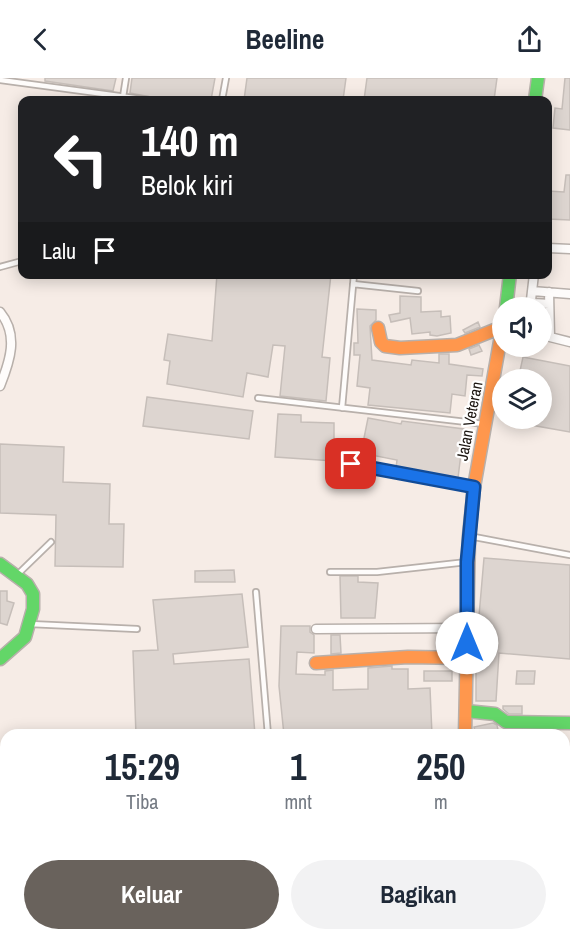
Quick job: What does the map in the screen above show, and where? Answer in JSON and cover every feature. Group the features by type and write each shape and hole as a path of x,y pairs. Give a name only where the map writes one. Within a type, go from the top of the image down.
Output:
{"main road":[{"path":"536,96 538,78"},
{"path":"507,297 509,279"},
{"path":"378,328 381,342 386,346 400,348 457,345 492,333"},
{"name":"Jalan Veteran","path":"465,729 469,536 474,487 498,357"},
{"path":"0,564 27,584 33,594 30,624 26,637 0,659"},
{"path":"315,663 408,657 467,658"},
{"path":"466,711 495,714 506,722 570,723"}],"street":[{"path":"552,248 570,249"},
{"path":"531,297 533,279"},
{"path":"532,291 570,294"},
{"path":"549,292 549,297"},
{"path":"0,312 10,329 12,346 9,363 0,386"},
{"path":"552,337 570,340"},
{"path":"316,629 466,628"}],"lane":[{"path":"123,96 126,78"},
{"path":"223,96 226,78"},
{"path":"0,80 116,96"},
{"path":"0,267 18,262"},
{"path":"342,408 354,279"},
{"path":"353,284 418,291"},
{"path":"258,398 487,424"},
{"path":"351,464 474,487"},
{"path":"469,536 570,555"},
{"path":"17,575 51,542"},
{"path":"330,572 377,572 467,562"},
{"path":"256,592 267,729"},
{"path":"30,624 137,629"}],"building":[{"path":"45,78 116,78 113,91 45,81"},
{"path":"132,78 215,78 212,96 146,96 130,93"},
{"path":"247,78 346,78 344,96 245,96"},
{"path":"367,78 497,78 495,96 365,96"},
{"path":"565,78 570,78 570,130 553,128 555,108 562,109"},
{"path":"566,175 570,175 570,220 552,219 552,191 564,192"},
{"path":"217,279 330,279 322,357 330,358 326,401 280,396 285,346 273,345 268,377 247,373 243,397 167,384 170,361 164,360 168,334 212,341"},
{"path":"400,296 421,297 421,312 441,311 441,317 450,316 451,333 437,336 430,335 430,332 412,334 410,318 391,322 389,315 400,313"},
{"path":"357,309 376,310 376,320 370,326 372,360 411,365 412,360 439,363 439,354 449,354 449,364 483,369 482,376 467,375 465,396 452,394 450,413 368,405 370,388 357,386 360,355 354,355 354,343 358,343"},
{"path":"478,322 480,327 465,333 463,330"},
{"path":"479,345 482,351 471,355 469,349"},
{"path":"523,357 570,366 570,432 552,429 552,369 520,369"},
{"path":"147,397 253,411 249,439 143,426"},
{"path":"278,414 301,415 301,422 334,423 334,461 275,457"},
{"path":"368,418 401,424 402,421 464,429 458,478 396,468 397,460 361,453"},
{"path":"0,444 64,447 63,482 110,484 109,524 124,524 123,567 55,566 56,515 0,513"},
{"path":"484,558 570,565 570,659 499,653 496,701 476,701 476,651"},
{"path":"234,570 235,582 195,582 195,571"},
{"path":"340,576 358,576 358,582 378,583 375,618 341,618"},
{"path":"0,591 7,591 7,601 14,603 7,625 0,623"},
{"path":"242,594 248,647 173,654 174,664 249,659 255,729 136,729 133,651 158,650 153,600"},
{"path":"281,626 310,626 310,632 314,635 314,653 297,652 296,674 325,675 325,671 333,670 333,690 368,689 368,668 392,666 392,669 408,669 408,689 430,688 432,729 283,729 279,686"},
{"path":"454,634 454,650 438,649 438,635"},
{"path":"331,635 340,635 341,653 331,654"},
{"path":"424,671 452,671 452,681 424,681"},
{"path":"517,671 535,671 534,684 516,684"},
{"path":"503,706 522,706 522,714 509,714"},
{"path":"493,723 497,725 498,729 474,729 474,727"}],"traffic: fast":[{"path":"536,96 538,78"},
{"path":"507,297 509,279"},
{"path":"0,564 27,584 33,594 33,609 25,637 0,659"},
{"path":"466,711 495,714 506,722 570,723"}],"traffic: slow":[{"path":"378,328 381,342 385,346 400,348 457,345 492,331"},
{"path":"465,729 469,536 474,487 497,357"},
{"path":"316,663 408,657 467,658"}],"route":[{"path":"351,464 474,487 467,562 467,643"}]}
